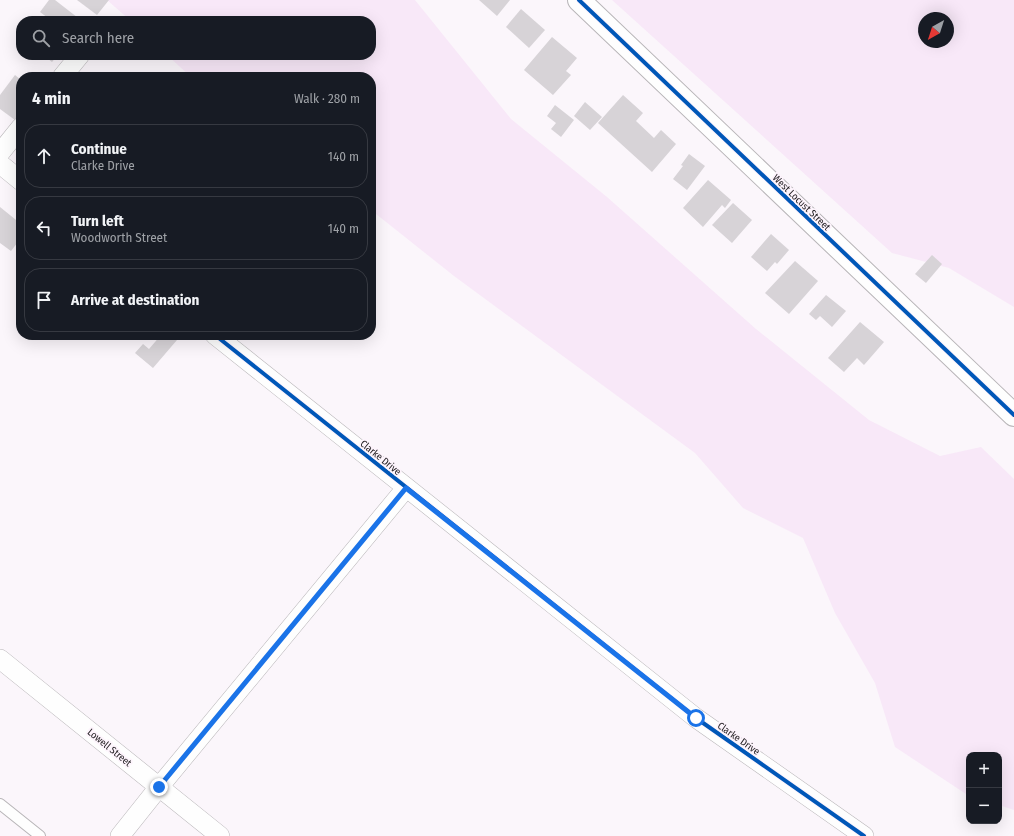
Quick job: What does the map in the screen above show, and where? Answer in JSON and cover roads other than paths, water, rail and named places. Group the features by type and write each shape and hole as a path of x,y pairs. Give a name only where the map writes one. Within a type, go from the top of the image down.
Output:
{"street":[{"name":"West Locust Street","path":"579,0 1014,415"},
{"path":"66,72 76,60"},
{"path":"0,153 16,134"},
{"path":"0,164 16,177"},
{"name":"Clarke Drive","path":"221,340 696,718 864,836"},
{"path":"120,836 406,488"},
{"name":"Lowell Street","path":"0,659 220,836"}],"lane":[{"path":"0,804 40,836"}]}
